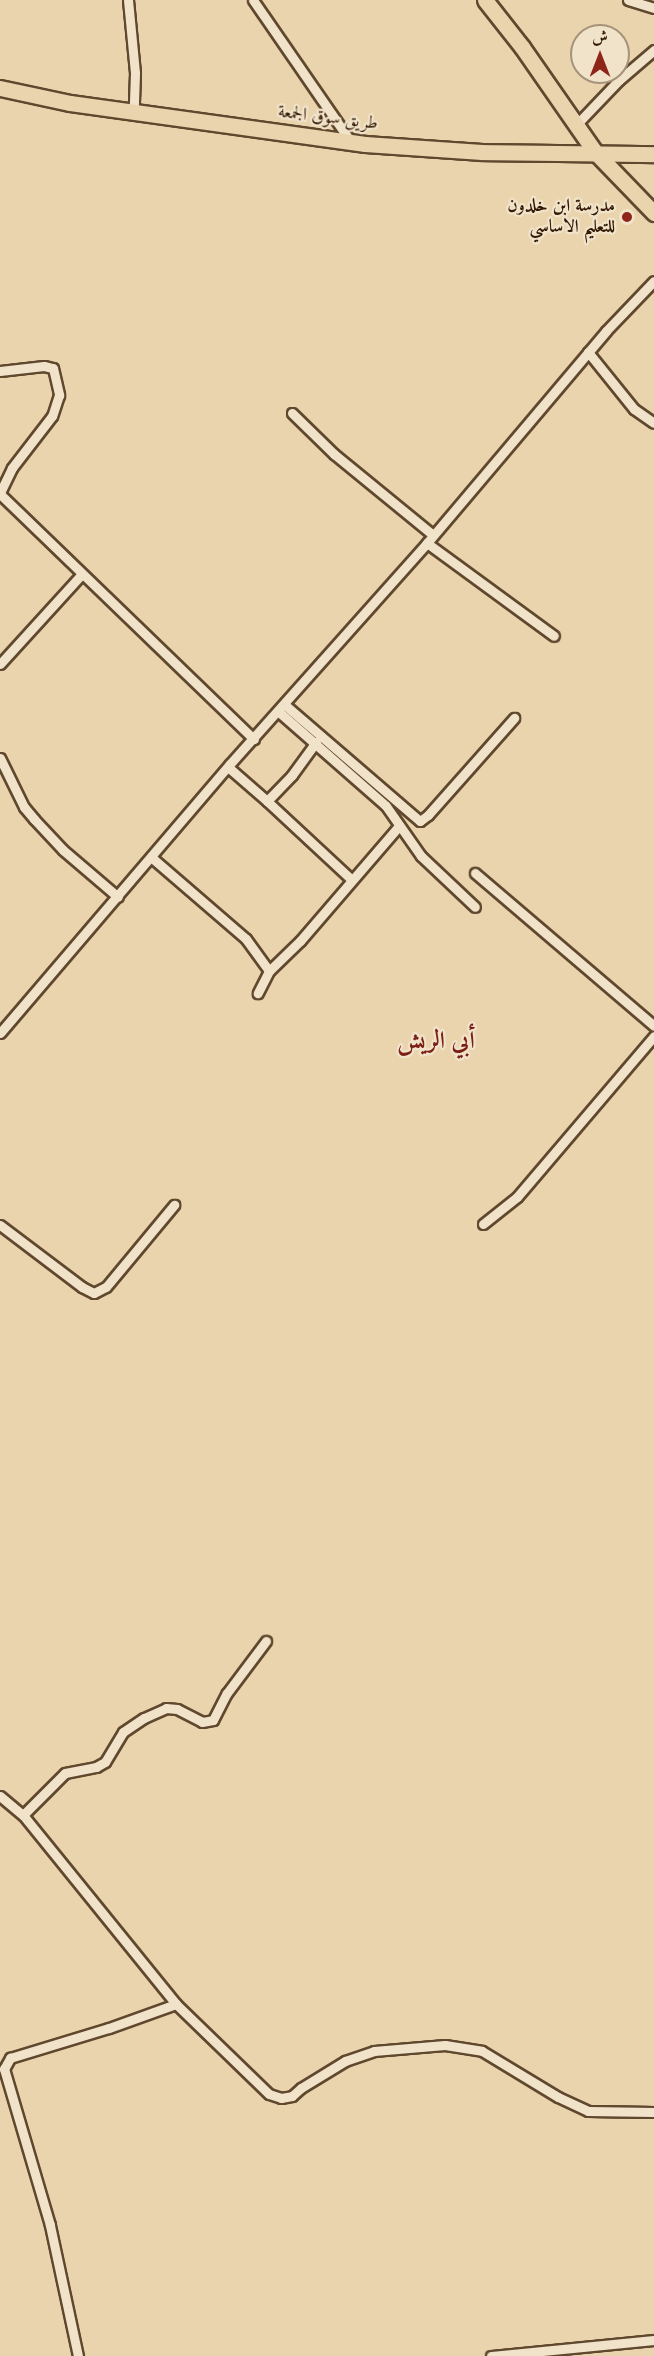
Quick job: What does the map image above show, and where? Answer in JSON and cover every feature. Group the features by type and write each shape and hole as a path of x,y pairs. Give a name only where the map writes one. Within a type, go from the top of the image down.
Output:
{"main road":[{"path":"485,0 595,152 654,213"},
{"name":"طريق سوق الجمعة","path":"0,88 70,103 134,110 351,142 482,152 654,154"}],"street":[{"path":"128,0 135,74 134,110"},
{"path":"253,0 351,142"},
{"path":"628,0 654,8"},
{"path":"576,125 619,80 654,50"},
{"path":"0,1033 228,767 430,539 588,352 654,281"},
{"path":"588,352 634,409 654,423"},
{"path":"0,371 44,366 53,368 59,395 52,416 12,468 0,494 254,739"},
{"path":"292,412 333,454 430,539 554,636"},
{"path":"0,664 81,574"},
{"path":"282,708 420,821 428,815 514,718"},
{"path":"282,708 386,806 421,856 475,908"},
{"path":"267,801 291,776 316,742"},
{"path":"0,758 24,807 34,819 63,850 118,897"},
{"path":"228,767 352,880"},
{"path":"258,993 269,971 300,941 399,826"},
{"path":"150,857 238,931 269,971"},
{"path":"475,873 654,1026"},
{"path":"483,1224 517,1197 654,1036"},
{"path":"0,1225 82,1287 94,1293 106,1287 174,1205"},
{"path":"23,1815 65,1773 96,1767 105,1762 123,1732 144,1718 166,1708 177,1708 202,1722 213,1720 226,1693 266,1641"},
{"path":"0,1796 23,1815 176,2004 259,2086 281,2098 292,2096 301,2088 359,2056 374,2051 445,2045 482,2051 558,2097 588,2111 654,2112"},
{"path":"78,2356 50,2225 4,2069 10,2058 176,2004"},
{"path":"491,2356 654,2340"}],"place":[{"name":"مدرسة ابن خلدون للتعليم الاساسي","path":"627,217"}],"district":[{"name":"أبي الريش","path":"436,1043"}]}
